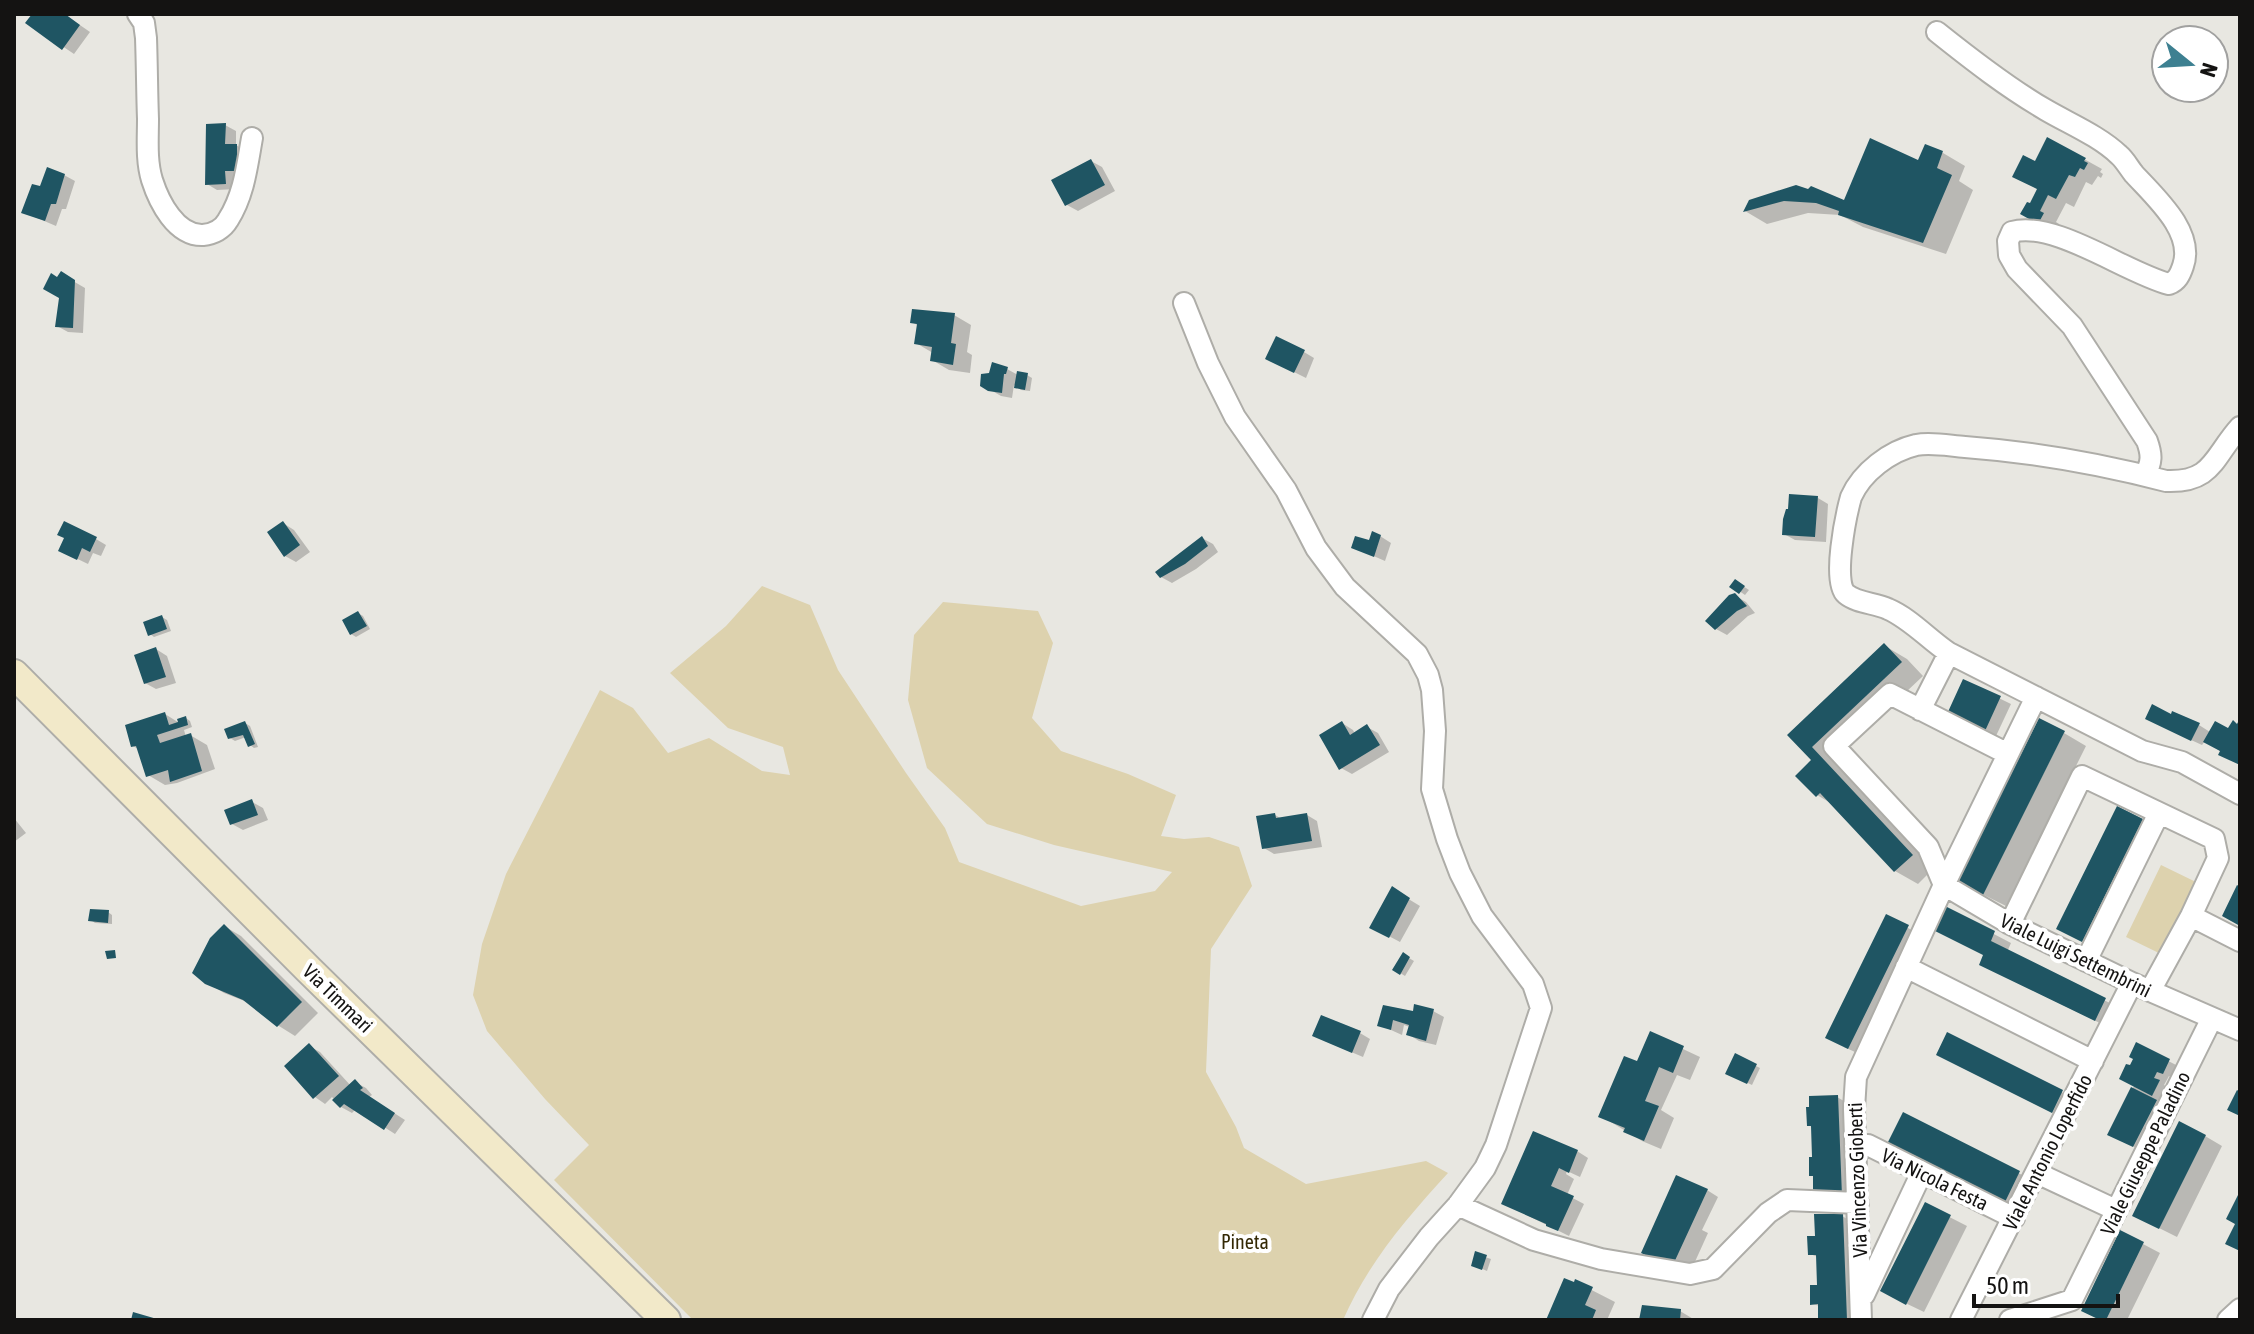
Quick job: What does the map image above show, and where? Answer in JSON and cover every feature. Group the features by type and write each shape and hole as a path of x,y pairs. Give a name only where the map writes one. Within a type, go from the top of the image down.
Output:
{"main road":[{"name":"Via Timmari","path":"14,674 309,970 666,1320"}],"street":[{"path":"138,14 144,23 146,38 148,158 152,181 170,216 181,228 194,235 208,234 226,224 240,198 252,138"},
{"path":"1937,32 2044,109 2119,155 2176,224 2186,248 2186,257 2180,276 2169,284 2148,278 2071,241 2042,233 2018,230 2012,232 2008,241 2009,255 2017,269 2072,326 2147,441 2151,463 2145,475"},
{"path":"1184,303 1208,363 1235,417 1286,490 1316,548 1345,587 1417,654 1424,665 1432,690 1435,731 1432,789 1447,839 1482,916 1533,984 1541,1008 1496,1145 1485,1168 1389,1289 1373,1320"},
{"path":"2240,427 2205,472 2193,480 2166,481 1994,449 1919,444 1897,451 1855,487 1847,511 1838,569 1839,582 1848,596 1887,608 1904,617 1949,653 2142,751 2182,762 2240,794"},
{"path":"1920,710 1949,653"},
{"path":"1944,885 1928,847 1834,746 1890,694 2008,754"},
{"name":"Via Vincenzo Gioberti","path":"1861,1311 1854,1109 1856,1077 1944,885 2036,697"},
{"name":"Viale Antonio Loperfido","path":"1961,1320 2093,1061 2191,916 2218,858 2214,839 2082,776 2010,924"},
{"path":"2086,961 2159,813"},
{"name":"Viale Luigi Settembrini","path":"1944,885 2010,924 2212,1018"},
{"path":"2191,916 2240,941"},
{"path":"1906,967 2093,1061"},
{"path":"2212,1018 2240,1030"},
{"name":"Viale Giuseppe Paladino","path":"2010,1320 2072,1300 2212,1018"},
{"name":"Via Nicola Festa","path":"1855,1146 1868,1145 2014,1218"},
{"name":"Via Vincenzo Gioberti","path":"1861,1311 1922,1172"},
{"path":"2037,1173 2116,1210"},
{"path":"1458,1205 1534,1240 1601,1259 1690,1274 1713,1269 1768,1213 1787,1200 1858,1203"},
{"path":"2228,1320 2240,1309"}],"green space":[{"name":"Pineta","path":"762,586 810,605 838,670 945,828 959,862 1081,906 1155,891 1172,872 1054,845 987,824 927,768 908,700 914,635 943,602 1038,611 1053,643 1032,718 1061,751 1128,774 1176,795 1161,836 1184,839 1209,837 1239,847 1252,886 1211,949 1206,1072 1244,1148 1306,1184 1426,1161 1448,1173 1389,1242 1364,1279 1343,1320 693,1320 554,1180 589,1145 487,1031 473,995 482,944 506,874 600,690 633,708 668,753 709,738 762,771 790,775 783,747 728,728 670,673 726,626"},
{"path":"2161,865 2198,883 2163,955 2126,937"}],"building":[{"path":"32,14 65,14 80,25 62,50 25,23"},
{"path":"226,123 225,144 237,144 237,171 225,171 226,184 205,185 206,124"},
{"path":"2047,137 2086,158 2084,161 2088,163 2084,170 2080,168 2075,177 2069,175 2056,199 2048,195 2038,224 2020,214 2037,189 2012,177 2023,155 2035,161"},
{"path":"1870,138 1918,160 1925,144 1943,151 1937,168 1952,175 1923,243 1838,215 1839,211 1816,203 1784,201 1743,212 1749,200 1796,185 1808,189 1811,186 1844,200"},
{"path":"1091,159 1105,185 1065,206 1051,180"},
{"path":"47,167 65,174 56,204 51,204 45,221 21,213 32,184 40,186"},
{"path":"61,271 75,280 73,328 55,327 59,298 43,289 51,273 57,277"},
{"path":"912,309 955,313 951,343 956,344 953,365 930,361 932,347 914,344 917,324 910,323"},
{"path":"1276,336 1305,350 1294,373 1265,359"},
{"path":"992,362 1008,367 1002,393 980,386 981,374 989,373"},
{"path":"1017,371 1028,373 1025,390 1014,388"},
{"path":"1789,494 1818,496 1815,537 1782,535"},
{"path":"64,521 97,537 90,552 82,548 77,560 58,551 64,538 57,535"},
{"path":"283,521 300,545 284,557 267,532"},
{"path":"1372,531 1381,535 1374,557 1351,548 1355,536 1369,540"},
{"path":"1202,536 1208,546 1160,578 1155,572"},
{"path":"1735,579 1745,586 1739,594 1729,587"},
{"path":"1735,593 1747,606 1715,630 1705,621 1729,595"},
{"path":"358,611 367,626 350,635 342,620"},
{"path":"162,615 167,629 148,636 143,622"},
{"path":"1884,643 1902,662 1812,747 1913,855 1894,872 1820,793 1816,797 1795,776 1811,760 1787,735"},
{"path":"156,647 166,677 144,684 134,655"},
{"path":"1963,679 2001,696 1985,731 1947,714"},
{"path":"2152,704 2200,723 2191,741 2145,719"},
{"path":"165,712 169,725 186,716 188,725 157,735 160,743 191,733 202,771 170,782 168,770 146,777 136,746 131,747 125,725"},
{"path":"2039,718 2065,731 1983,895 1957,882"},
{"path":"2240,718 2240,765 2218,755 2220,751 2203,742 2215,721 2228,728 2233,720 2237,724"},
{"path":"245,721 255,744 248,747 243,735 228,739 224,729"},
{"path":"1342,721 1350,735 1367,724 1380,745 1339,770 1319,735"},
{"path":"252,799 258,815 230,825 224,810"},
{"path":"2117,806 2143,819 2082,942 2056,929"},
{"path":"1275,813 1276,818 1307,813 1312,841 1262,849 1256,816"},
{"path":"2237,885 2240,887 2240,926 2222,916"},
{"path":"1392,886 1410,898 1389,938 1369,928"},
{"path":"1945,906 1995,931 1991,941 2106,998 2095,1021 1979,965 1983,955 1933,930"},
{"path":"90,909 109,910 108,923 88,921"},
{"path":"1886,914 1909,925 1848,1049 1825,1038"},
{"path":"224,924 302,1002 277,1027 243,1000 205,984 192,973 210,938"},
{"path":"115,950 116,958 107,959 105,951"},
{"path":"1403,952 1410,957 1400,975 1392,970"},
{"path":"1414,1004 1434,1009 1426,1041 1406,1035 1409,1025 1393,1020 1391,1030 1377,1026 1383,1005 1413,1011"},
{"path":"1321,1015 1361,1031 1352,1053 1312,1036"},
{"path":"1650,1031 1684,1046 1673,1073 1659,1067 1645,1101 1659,1106 1644,1141 1623,1132 1625,1128 1598,1117 1624,1056 1637,1061"},
{"path":"1947,1032 2063,1090 2052,1113 1936,1055"},
{"path":"2136,1042 2170,1059 2163,1074 2157,1072 2154,1078 2160,1080 2152,1096 2119,1079 2126,1064 2130,1065 2133,1059 2129,1057"},
{"path":"309,1043 339,1076 313,1099 284,1066"},
{"path":"1735,1053 1757,1064 1747,1084 1725,1074"},
{"path":"355,1079 363,1088 360,1090 395,1113 384,1130 344,1104 340,1108 332,1100"},
{"path":"2131,1087 2157,1100 2133,1147 2107,1135"},
{"path":"2237,1090 2240,1092 2240,1116 2227,1110"},
{"path":"1838,1095 1842,1196 1813,1197 1813,1176 1809,1176 1811,1126 1807,1126 1806,1107 1809,1107 1809,1096"},
{"path":"1903,1112 2020,1171 2005,1202 1887,1144"},
{"path":"2179,1121 2206,1135 2159,1229 2132,1216"},
{"path":"1533,1131 1578,1150 1569,1173 1559,1168 1551,1186 1574,1196 1558,1231 1501,1204"},
{"path":"1676,1175 1708,1189 1672,1267 1641,1253"},
{"path":"2240,1191 2240,1251 2225,1244 2235,1224 2226,1219"},
{"path":"1925,1202 1951,1215 1906,1305 1880,1291"},
{"path":"1814,1214 1843,1214 1847,1320 1818,1320 1818,1304 1810,1305 1810,1285 1817,1285 1816,1255 1808,1255 1807,1236 1815,1236"},
{"path":"2120,1230 2144,1242 2106,1320 2100,1320 2081,1311"},
{"path":"1475,1251 1487,1255 1482,1270 1471,1266"},
{"path":"1564,1278 1593,1287 1585,1305 1596,1310 1592,1320 1546,1320"},
{"path":"1642,1305 1681,1309 1680,1320 1639,1320"},
{"path":"133,1312 157,1319 157,1320 131,1320"}]}
